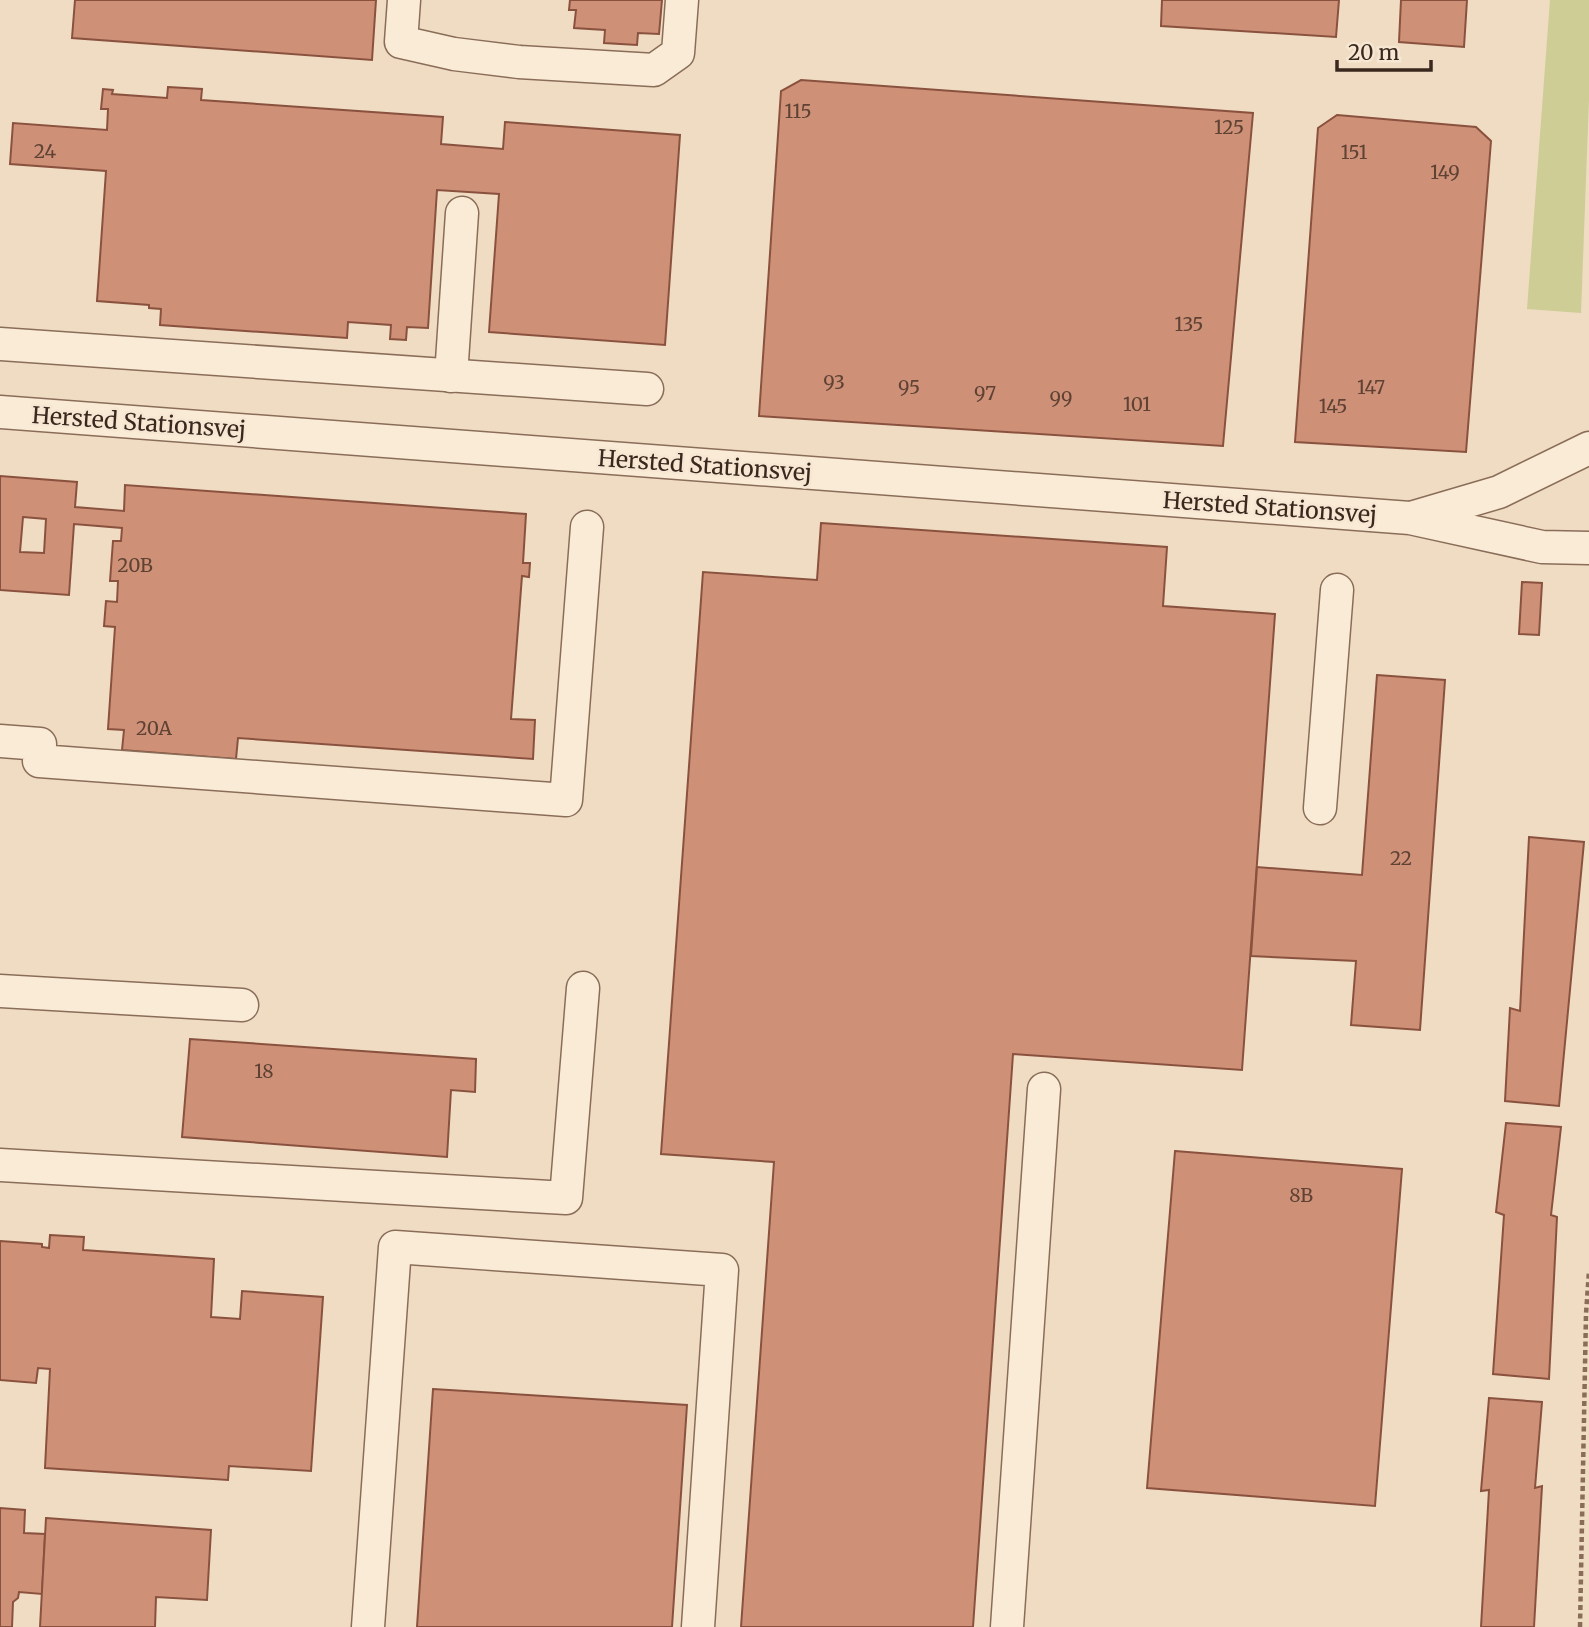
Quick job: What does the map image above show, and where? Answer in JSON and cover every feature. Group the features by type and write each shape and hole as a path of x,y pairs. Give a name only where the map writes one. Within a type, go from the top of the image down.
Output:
{"street":[{"path":"404,0 401,42 454,54 519,62 654,70 678,53 682,0"},
{"path":"451,376 462,213"},
{"path":"0,344 647,389"},
{"name":"Hersted Stationsvej","path":"0,412 1410,518 1542,547 1589,548"},
{"name":"Hersted Stationsvej","path":"1410,518 1499,492 1589,448"},
{"path":"0,741 40,744 39,761 566,800 587,527"},
{"path":"1320,808 1337,590"},
{"path":"0,1166 566,1198 583,988"},
{"path":"0,991 242,1005"},
{"path":"1007,1627 1044,1089"},
{"path":"368,1627 395,1247 722,1270 698,1627"}],"path":[{"path":"1580,1627 1589,1271"}],"shaded area":[{"path":"1550,0 1589,0 1589,99 1581,313 1527,309"}],"building":[{"path":"75,0 376,0 372,60 72,38"},
{"path":"570,0 662,0 659,34 638,33 637,45 604,43 605,30 574,28 576,10 569,10"},
{"path":"1162,0 1339,0 1336,37 1161,26"},
{"path":"1401,0 1467,0 1464,47 1399,42"},
{"path":"801,80 1253,113 1223,446 759,416 781,91"},
{"path":"168,87 202,89 201,100 443,117 441,144 503,149 505,122 680,135 665,345 489,332 499,194 437,190 428,328 407,327 406,340 390,339 391,325 348,322 347,338 160,325 161,309 149,308 149,305 97,301 106,171 10,164 13,123 107,130 108,109 101,109 103,89 113,90 112,94 167,98"},
{"path":"1337,115 1476,127 1491,141 1466,452 1295,442 1318,128"},
{"path":"0,476 77,482 75,507 124,511 125,485 526,514 523,563 530,563 529,577 522,576 511,719 535,720 533,759 238,738 236,759 122,750 124,730 108,729 115,627 104,626 106,601 117,602 118,581 110,581 113,541 121,541 122,528 74,524 69,595 0,590","holes":["23,517 46,519 44,553 20,552"]},
{"path":"821,523 1167,547 1163,606 1275,614 1242,1070 1013,1054 973,1627 741,1627 774,1162 661,1154 703,572 817,580"},
{"path":"1522,582 1542,583 1539,635 1519,634"},
{"path":"1377,675 1445,680 1420,1030 1351,1025 1356,961 1251,956 1257,867 1362,875"},
{"path":"1529,837 1584,842 1559,1106 1505,1101 1510,1008 1520,1011"},
{"path":"190,1039 476,1059 475,1092 451,1090 447,1157 182,1137"},
{"path":"1506,1123 1561,1127 1551,1215 1557,1217 1549,1379 1493,1374 1504,1215 1496,1212"},
{"path":"1175,1151 1402,1169 1375,1506 1147,1488"},
{"path":"50,1235 84,1237 83,1250 214,1259 211,1317 240,1319 242,1291 323,1297 311,1471 229,1466 228,1480 45,1468 50,1369 38,1368 36,1383 0,1380 0,1241 42,1244 42,1247 49,1248"},
{"path":"433,1389 687,1405 672,1627 417,1627"},
{"path":"1489,1398 1542,1402 1535,1488 1542,1486 1534,1627 1481,1627 1489,1490 1481,1491"},
{"path":"0,1508 25,1510 24,1533 45,1534 42,1594 19,1592 18,1598 13,1602 12,1627 0,1627"},
{"path":"46,1518 211,1530 207,1600 156,1597 155,1627 40,1627"}]}
